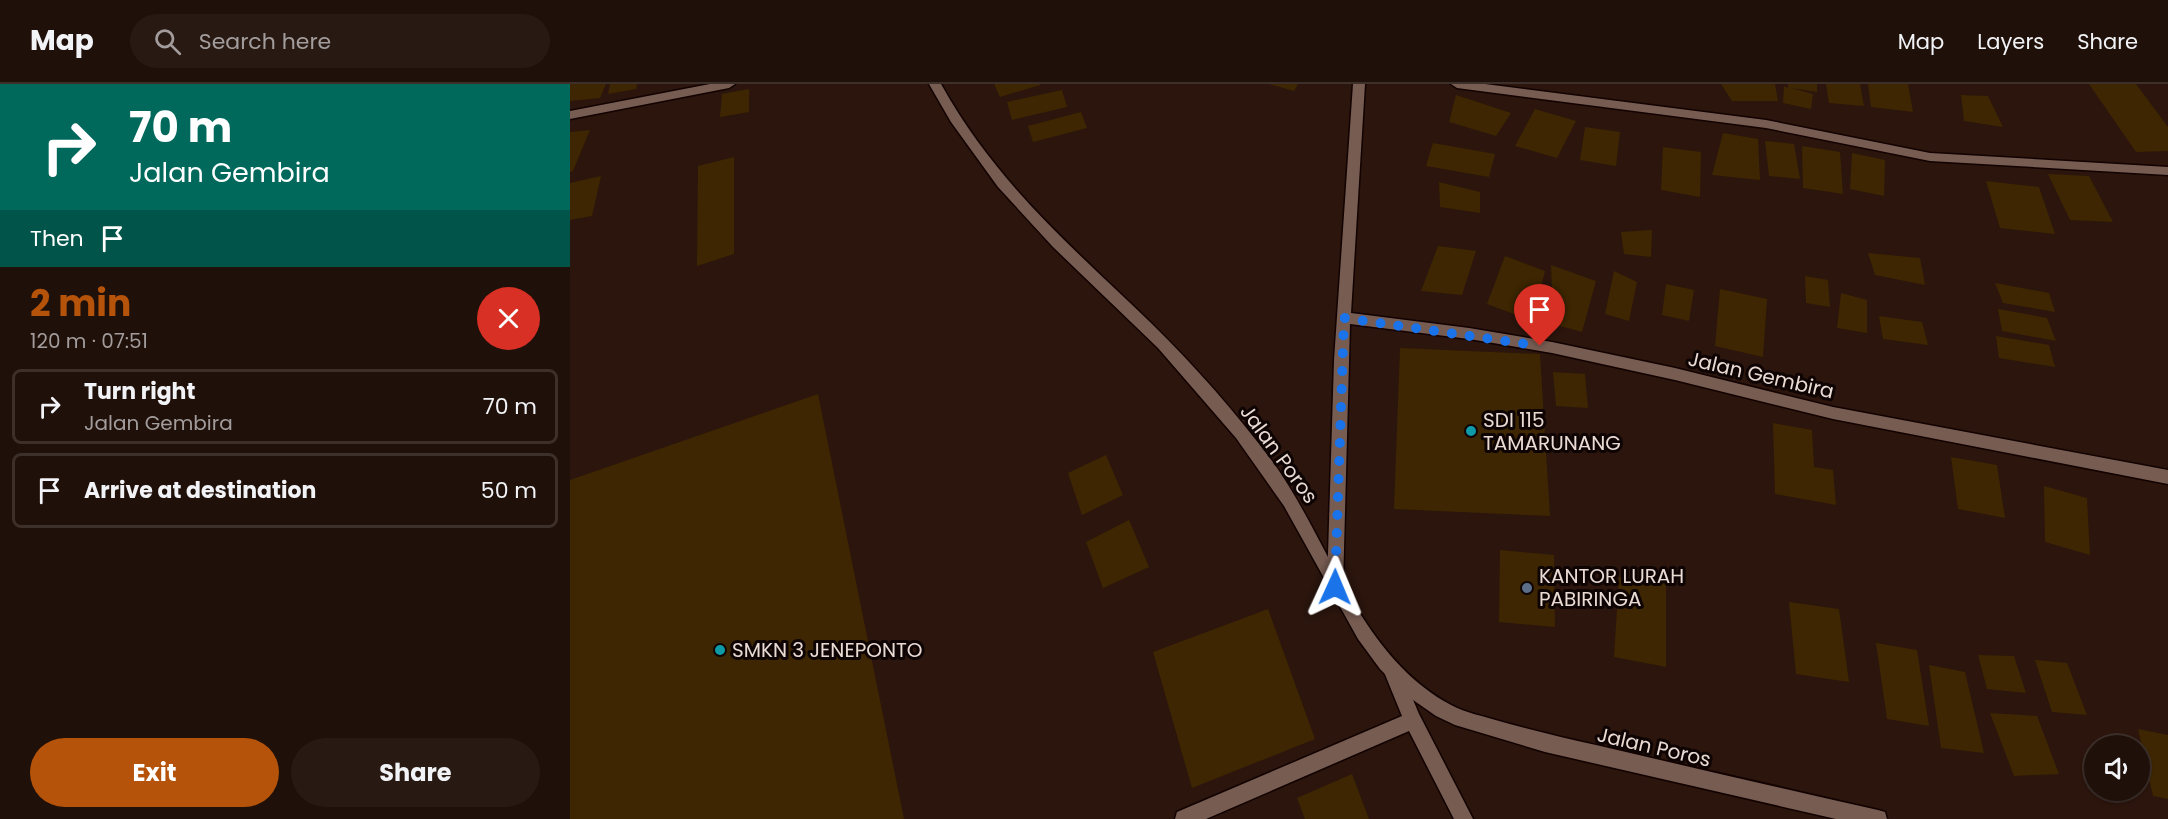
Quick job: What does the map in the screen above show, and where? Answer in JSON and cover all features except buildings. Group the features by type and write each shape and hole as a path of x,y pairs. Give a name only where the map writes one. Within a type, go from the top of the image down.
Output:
{"street":[{"path":"570,115 729,84"},
{"name":"Jalan Poros","path":"935,84 948,108 976,149 1016,200 1189,372 1270,472 1310,536 1335,587 1360,627 1418,695 1444,712 1538,741 1878,819"},
{"path":"1335,587 1344,318 1359,84"},
{"path":"1457,84 1766,124 1930,157 2168,171"},
{"name":"Jalan Gembira","path":"1344,318 1473,335 1562,350 1674,374 1784,402 2010,448 2168,477"},
{"path":"1391,666 1413,720 1464,819"},
{"path":"1184,819 1413,720"}],"place":[{"name":"SDI 115 TAMARUNANG","path":"1471,431"},
{"name":"KANTOR LURAH PABIRINGA","path":"1527,588"},
{"name":"SMKN 3 JENEPONTO","path":"720,650"}],"route":[{"path":"1335,587 1344,318 1540,346"}]}
